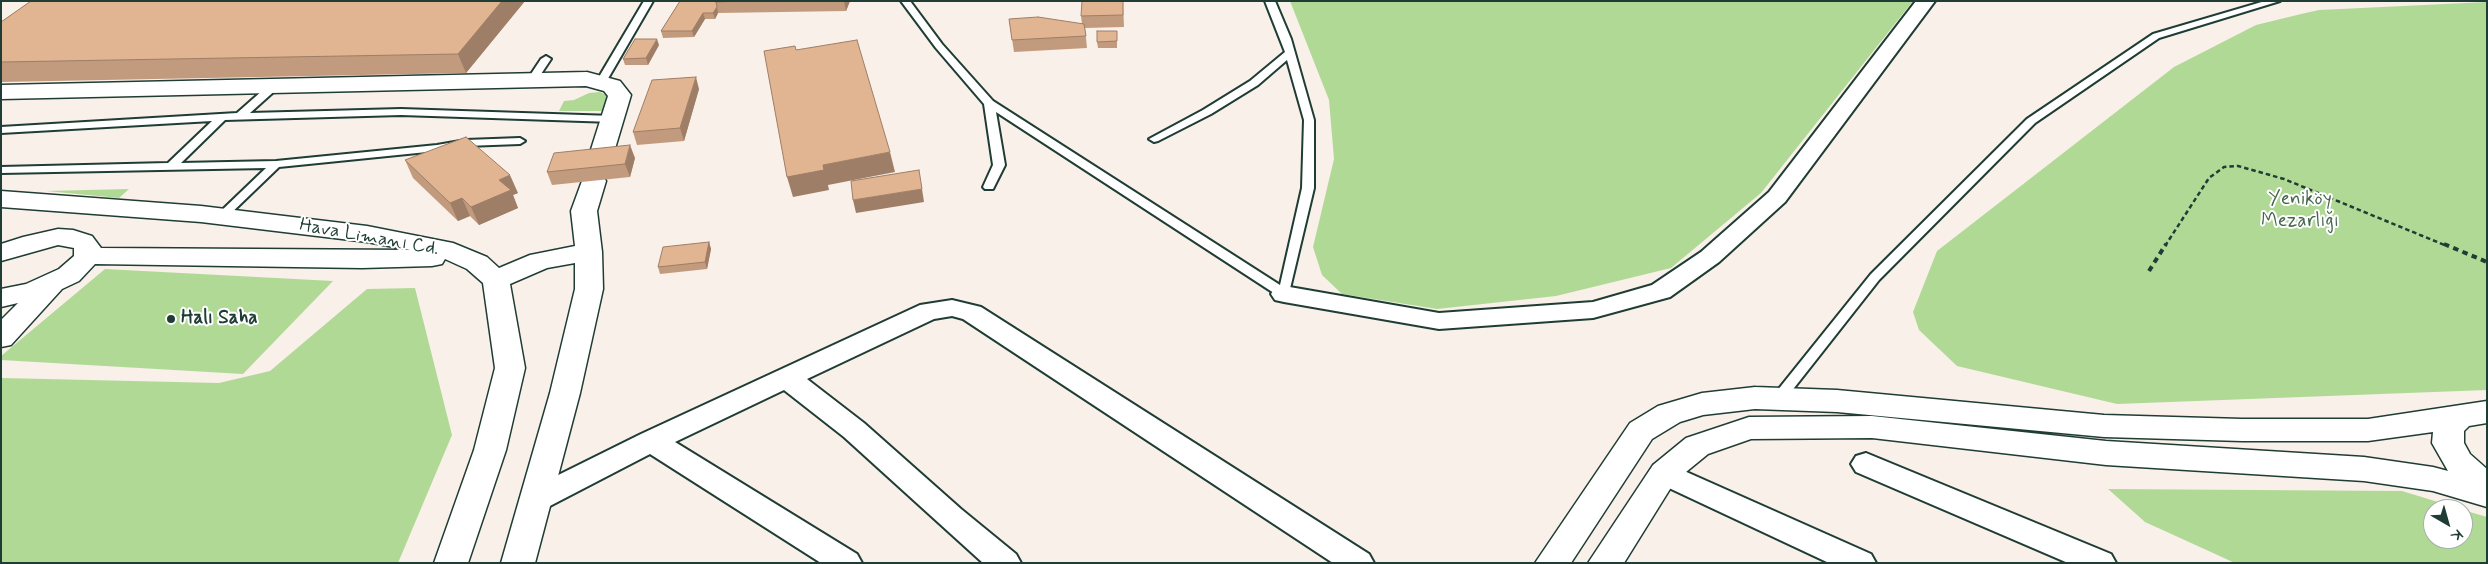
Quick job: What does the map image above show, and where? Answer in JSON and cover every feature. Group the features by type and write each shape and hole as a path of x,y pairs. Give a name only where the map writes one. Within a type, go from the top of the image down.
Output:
{"street":[{"path":"1284,294 1439,322 1593,310 1661,291 1710,257 1777,197 1926,1"},
{"path":"1,92 587,79 612,86 620,95 584,211 589,252 589,290 565,393 518,563"},
{"name":"Hava Limanı Cd.","path":"1,199 222,216 367,234 444,249 477,263 496,280"},
{"path":"1,235 41,240 73,238 83,242 88,248 87,256 81,265 53,284 1,338"},
{"path":"1,253 41,240"},
{"path":"451,563 490,450 510,368 496,280 540,261 589,252"},
{"path":"87,256 362,260 463,257"},
{"path":"1,298 34,291 53,284"},
{"path":"535,500 651,441 929,311 952,308 972,313 1358,563"},
{"path":"787,378 854,430 950,517 1005,563"},
{"path":"1552,563 1641,431 1669,414 1702,404 1755,398 1778,399 1837,402 2104,426 2232,430 2368,430 2473,414"},
{"path":"2473,414 2449,428 2448,443 2458,462 2487,488"},
{"path":"1605,563 1664,473 1697,446 1749,428 1872,427 2106,453 2364,469 2433,479 2487,495"},
{"path":"651,441 846,563"},
{"path":"1866,464 2100,563"},
{"path":"1664,473 1860,563"}],"lane":[{"path":"601,82 649,1"},
{"path":"905,1 939,46 989,103 1284,294 1308,188 1309,120 1290,53 1270,1"},
{"path":"1778,399 1874,277 2031,121 2156,36 2276,1"},
{"path":"1154,138 1207,112 1254,83 1290,53"},
{"path":"532,80 546,59"},
{"path":"240,116 275,85"},
{"path":"989,103 999,165 989,187"},
{"path":"1,130 220,119 240,116 401,112 613,118"},
{"path":"171,166 220,119"},
{"path":"1,170 276,164 438,148 466,143 520,141"},
{"path":"222,216 276,164"}],"path":[{"path":"2149,271 2210,178 2224,167 2238,166 2284,179 2487,262"}],"green space":[{"path":"1290,1 1913,1 1761,193 1671,268 1556,296 1437,309 1342,294 1322,275 1313,247 1334,159 1329,100"},
{"name":"Yeniköy Mezarlığı","path":"2487,2 2487,390 2117,404 1957,366 1919,330 1913,312 1937,251 2174,67 2256,25 2319,10"},
{"path":"600,92 606,95 609,100 605,111 559,111 564,101 574,100 589,93"},
{"path":"129,189 119,198 46,191"},
{"name":"Halı Saha","path":"105,269 333,281 243,374 1,360 1,356"},
{"path":"415,288 452,435 398,563 1,563 2,378 219,383 270,371 367,289"},
{"path":"2108,489 2402,491 2428,499 2423,499 2423,549 2473,549 2473,513 2487,517 2487,563 2235,563 2145,522"}],"building":[{"path":"31,1 502,1 458,54 1,62 1,22"},
{"path":"680,1 716,1 717,7 713,13 703,13 692,31 661,31"},
{"path":"1082,1 1123,1 1123,15 1081,16"},
{"path":"1038,17 1084,24 1086,36 1012,40 1009,19"},
{"path":"1097,31 1117,31 1117,41 1097,42"},
{"path":"635,39 657,39 646,58 623,59"},
{"path":"857,40 890,152 823,165 824,170 787,177 764,51 795,46 796,50"},
{"path":"696,77 680,128 633,132 652,80"},
{"path":"466,137 510,175 499,180 511,190 471,207 462,198 450,203 405,160"},
{"path":"630,145 625,164 547,172 554,153"},
{"path":"919,170 922,189 853,200 851,181"},
{"path":"709,242 705,262 658,267 663,247"}],"place":[{"name":"Halı Saha","path":"171,319"}]}
